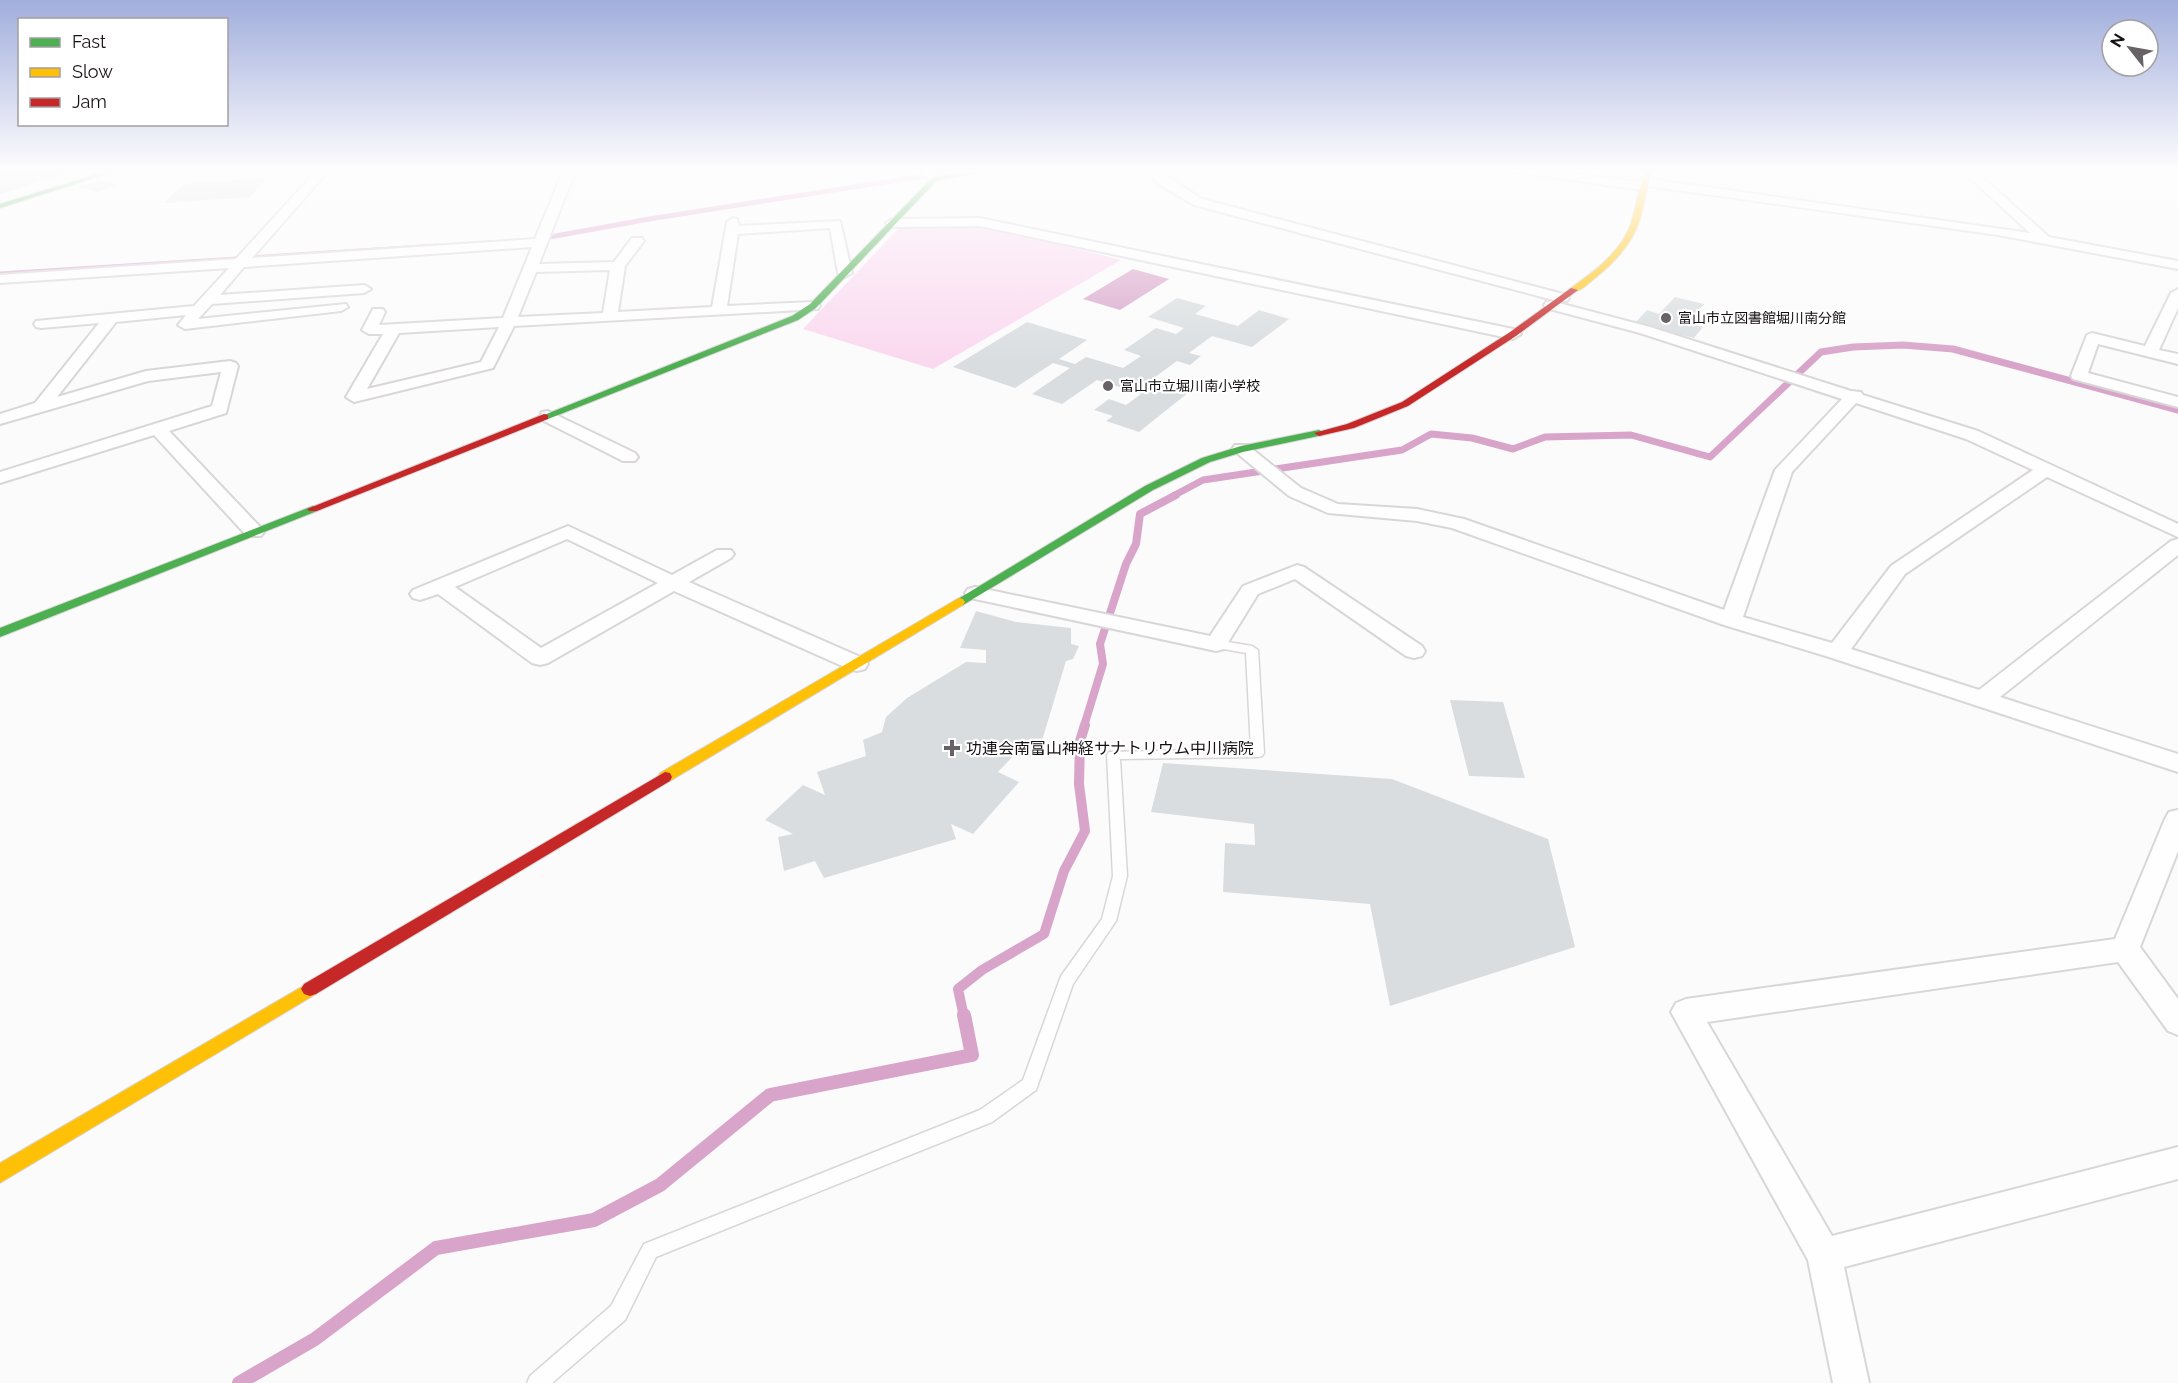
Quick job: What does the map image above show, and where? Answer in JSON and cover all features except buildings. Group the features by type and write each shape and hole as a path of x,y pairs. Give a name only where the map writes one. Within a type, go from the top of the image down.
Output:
{"street":[{"path":"266,234 185,325 341,307"},
{"path":"394,328 354,397 487,365 509,322 542,234"},
{"path":"719,311 732,234"},
{"path":"838,234 845,273"},
{"path":"0,633 795,318 813,306 883,234"},
{"path":"1035,234 1514,334"},
{"path":"1312,234 1556,301 1972,435 2173,526"},
{"path":"0,1174 1149,488 1206,460 1241,449 1350,426 1405,405 1514,334 1556,301 1607,266 1630,234"},
{"path":"2004,234 2178,265"},
{"path":"2038,234 2044,239"},
{"path":"610,316 618,266 637,241"},
{"path":"0,279 538,243"},
{"path":"317,292 336,257"},
{"path":"529,268 618,266"},
{"path":"41,324 364,288"},
{"path":"2150,352 2178,293"},
{"path":"378,312 369,330 813,306"},
{"path":"40,408 111,318"},
{"path":"2178,359 2092,338 2079,376 2178,402"},
{"path":"0,419 146,376 230,366 220,409 6,476 0,459"},
{"path":"1731,620 1784,470 1855,396"},
{"path":"548,416 629,456"},
{"path":"157,428 255,532"},
{"path":"1241,449 1295,492 1335,509 1417,515 1457,523 1731,620 1837,652 2178,763"},
{"path":"1837,652 1898,570 2045,470"},
{"path":"420,594 568,532 672,582 856,664"},
{"path":"1983,699 2178,545"},
{"path":"441,586 540,658 724,554"},
{"path":"975,593 1216,644 1250,590 1297,571 1414,651"},
{"path":"2125,950 2178,819"},
{"path":"2125,950 2178,1022"},
{"path":"1851,1383 1824,1256 1686,1012 2125,950"},
{"path":"1824,1256 2178,1163"}],"lane":[{"path":"537,1383 618,1313 650,1250 986,1116 1030,1085 1066,981 1109,921 1120,876 1113,755 1258,753 1252,650 1216,644"}],"shaded area":[{"path":"894,234 1015,234 1121,260 933,369 803,329"},
{"path":"1133,269 1169,279 1120,310 1083,299"}],"waterway":[{"path":"539,239 569,234"},
{"path":"0,274 438,246"},
{"path":"1173,496 1203,480 1402,450 1431,434 1472,438 1513,449 1545,437 1631,435 1710,457 1821,352 1853,347 1903,345 1953,349 2178,410"},
{"path":"1084,726 1103,664 1100,644 1126,564 1136,544 1140,514 1176,495"},
{"path":"964,1017 958,989 982,970 1044,934 1064,871 1085,831 1079,784 1080,741 1085,725"},
{"path":"239,1383 315,1339 436,1248 594,1220 660,1185 770,1095 972,1055 964,1015"}],"traffic: fast":[{"path":"544,417 795,318 813,306 882,234"},
{"path":"959,602 1149,488 1206,460 1241,449 1319,433"},
{"path":"0,633 313,509"}],"traffic: slow":[{"path":"1574,290 1607,264 1630,234"},
{"path":"665,777 959,602"},
{"path":"0,1174 310,989"}],"traffic: jam":[{"path":"1319,433 1350,426 1405,404 1513,334 1574,290"},
{"path":"313,509 544,417"},
{"path":"310,989 665,777"}],"place":[{"name":"富山市立図書館堀川南分館","path":"1666,318"},
{"name":"富山市立堀川南小学校","path":"1108,386"},
{"name":"功連会南富山神経サナトリウム中川病院","path":"952,748"}]}
